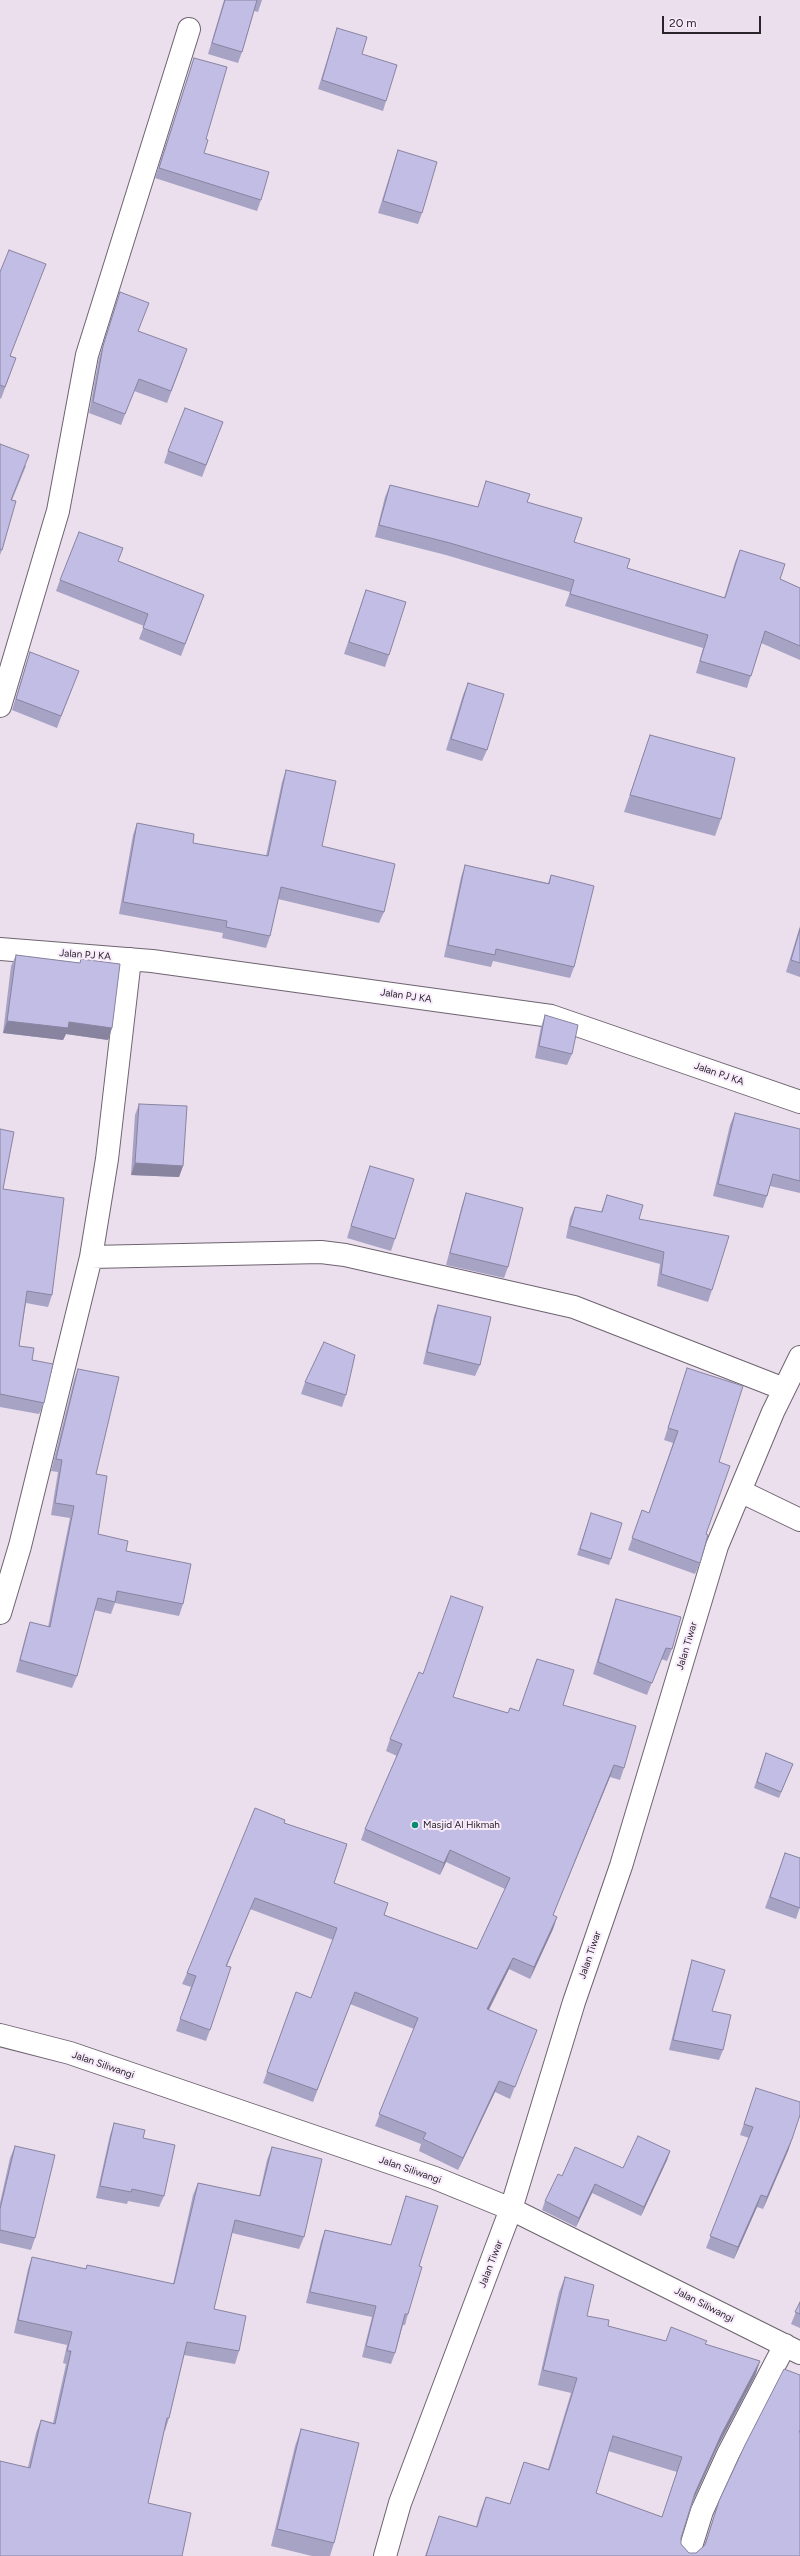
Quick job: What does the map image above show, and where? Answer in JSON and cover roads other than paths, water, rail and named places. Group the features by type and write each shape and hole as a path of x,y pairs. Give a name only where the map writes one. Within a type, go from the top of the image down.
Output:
{"street":[{"path":"0,706 58,511 86,355 189,29"},
{"name":"Jalan PJ KA","path":"0,949 130,959 551,1016 800,1102"},
{"path":"0,1613 20,1546 91,1257 107,1159 130,959"},
{"path":"91,1257 321,1252 345,1255 574,1307 784,1389"},
{"name":"Jalan Tiwar","path":"385,2556 400,2503 512,2209 574,2002 621,1866 717,1546 784,1389 800,1357"},
{"path":"740,1491 800,1520"},
{"name":"Jalan Siliwangi","path":"0,2035 70,2053 435,2178 512,2209 792,2349"},
{"path":"688,2556 702,2512 728,2454 792,2349"}],"place":[{"name":"Masjid Al Hikmah","path":"415,1825"}]}
